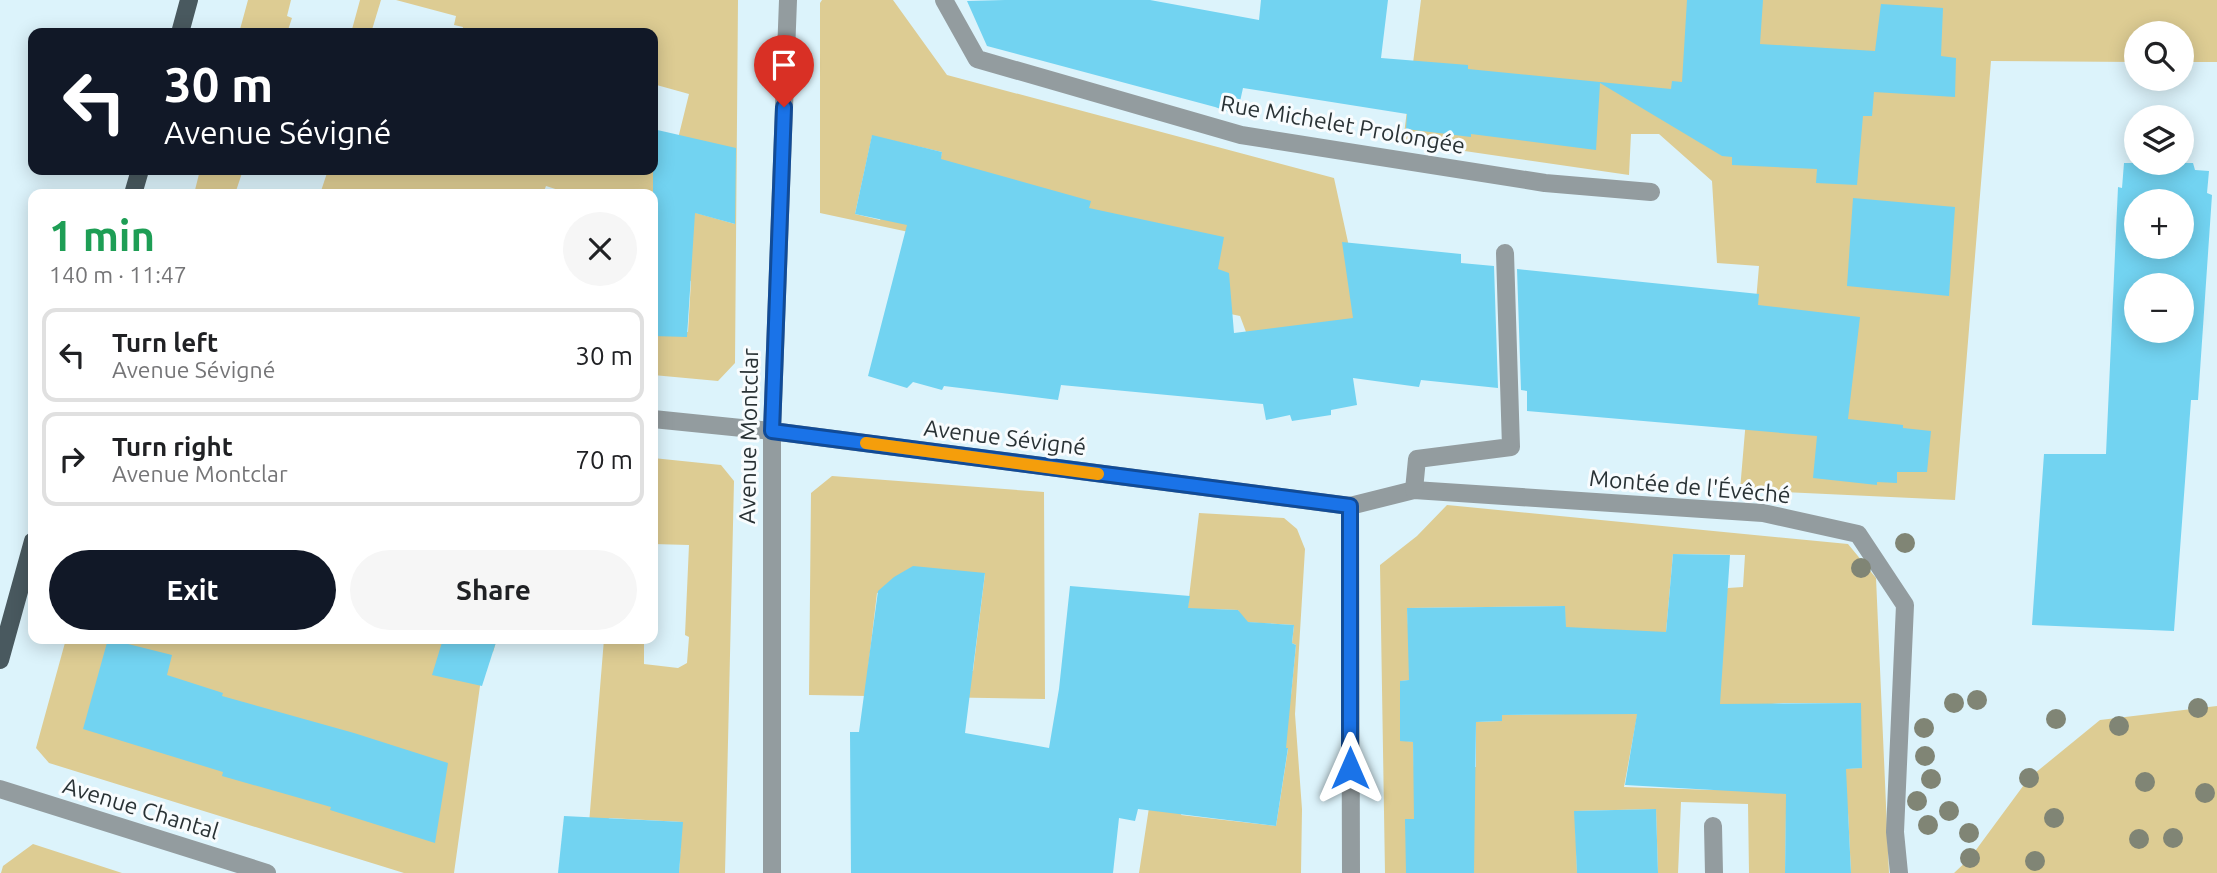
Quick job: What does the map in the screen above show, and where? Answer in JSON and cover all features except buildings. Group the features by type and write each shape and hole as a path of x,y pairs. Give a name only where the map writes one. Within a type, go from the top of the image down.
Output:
{"main road":[{"path":"181,28 189,0"},
{"path":"0,660 28,559"}],"street":[{"name":"Avenue Montclar","path":"772,873 772,431 788,0"},
{"name":"Rue Michelet Prolongée","path":"944,0 976,59 1241,135 1545,183 1651,192"},
{"path":"1414,490 1417,459 1510,447 1505,253"},
{"name":"Avenue Sévigné","path":"658,420 772,431 1350,506"},
{"name":"Montée de l'Évêché","path":"1350,506 1414,490 1763,513 1858,534 1905,605 1895,832 1899,873"},
{"path":"1350,506 1351,873"},
{"name":"Avenue Chantal","path":"0,789 267,873"},
{"path":"1713,826 1714,873"}],"shaded area":[{"path":"248,0 291,0 287,16 292,18 289,28 240,28"},
{"path":"360,0 381,0 373,28 352,28"},
{"path":"396,0 738,0 735,363 718,381 658,375 658,332 688,332 691,281 658,270 658,189 555,189 546,186 545,189 322,189 326,175 658,175 658,164 671,167 689,94 658,85 658,28 463,28 454,25 456,16","holes":["735,194 735,224 668,205"]},
{"path":"822,0 893,0 947,75 1334,178 1365,320 1246,332 1240,316 1083,283 932,237 820,213","holes":["872,136 942,152 926,225 882,215 880,220 855,214"]},
{"path":"1421,0 2217,0 2217,62 2194,62 2194,21 2124,21 2124,62 1991,61 1955,500 1740,490 1759,266 1717,263 1712,181 1659,134 1631,134 1629,175 1403,142"},
{"path":"199,175 241,175 237,189 195,189"},
{"path":"658,459 721,465 734,481 725,873 679,873 682,822 609,818 585,873 604,644 644,644 644,664 678,668 687,663 689,637 685,635 689,545 658,544"},
{"path":"832,476 1044,492 1045,699 809,695 811,493","holes":["985,573 973,671 909,667 868,669 877,593"]},
{"path":"1447,505 1848,544 1876,578 1889,873 1851,873 1848,812 1786,813 1785,873 1749,873 1748,804 1681,802 1678,873 1658,873 1656,809 1575,811 1577,873 1385,873 1380,565 1417,536","holes":["1673,554 1745,555 1743,587 1728,588 1615,696 1666,632","1565,606 1566,714 1502,715 1502,721 1476,722 1476,767 1414,768 1413,742 1400,740 1400,681 1411,680 1407,608","1783,703 1860,703 1862,768 1783,771 1713,790 1624,787 1637,716"]},
{"path":"1199,513 1284,518 1297,529 1305,549 1295,714 1302,809 1301,873 1139,873 1165,703 1177,698","holes":["1238,610 1244,622 1294,625 1292,643 1296,645 1291,695 1205,611","1211,738 1288,749 1276,826 1181,815"]},
{"path":"65,644 495,644 493,652 485,650 454,873 404,873 49,763 36,748"},
{"path":"2217,706 2217,873 1954,873 1970,858 2029,778 2100,720"},
{"path":"33,844 122,873 1,873 3,866"}],"slow traffic":[{"path":"866,443 1098,474"}],"route":[{"path":"784,107 772,431 1350,506 1350,768"}]}
